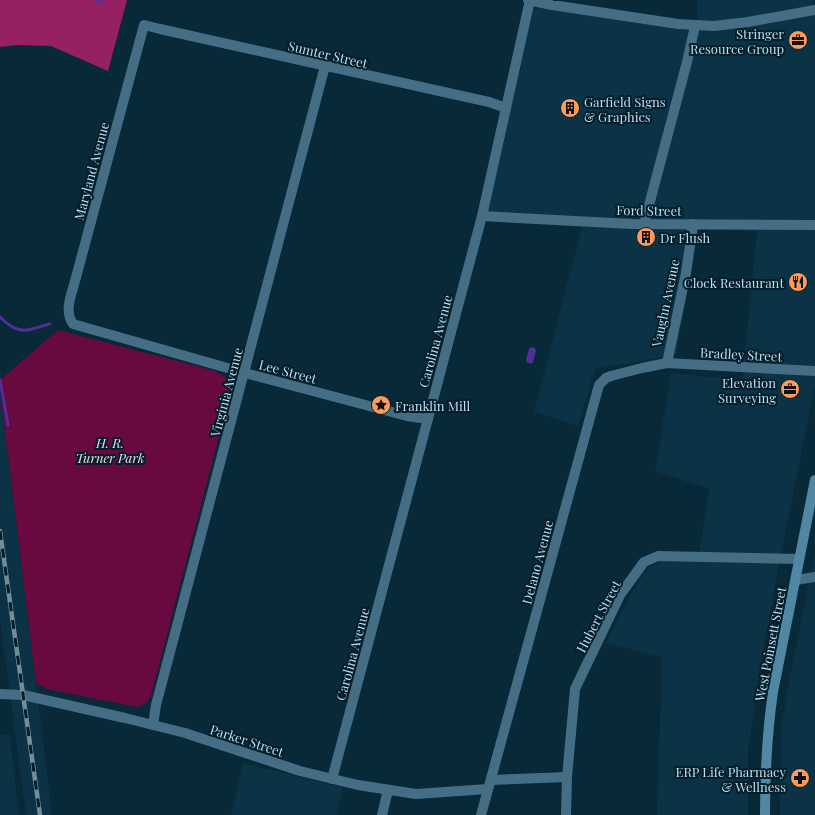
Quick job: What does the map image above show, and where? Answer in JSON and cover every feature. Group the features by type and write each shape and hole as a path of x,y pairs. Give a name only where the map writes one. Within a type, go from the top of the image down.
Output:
{"main road":[{"name":"West Poinsett Street","path":"764,815 764,774 773,692 815,480"}],"street":[{"path":"529,0 552,6 695,26 714,26 741,23 815,10"},
{"name":"Carolina Avenue","path":"332,779 482,216 529,0"},
{"name":"Sumter Street","path":"144,25 489,102 506,108"},
{"name":"Maryland Avenue","path":"73,324 68,315 68,310 144,25"},
{"path":"644,224 687,62 695,26"},
{"name":"Virginia Avenue","path":"153,725 158,697 245,373 325,66"},
{"name":"Ford Street","path":"482,216 644,224 815,225"},
{"name":"Vaughn Avenue","path":"666,364 686,273 693,224"},
{"name":"Lee Street","path":"73,324 245,373 406,416 428,419"},
{"name":"Bradley Street","path":"666,364 815,371"},
{"name":"Delano Avenue","path":"482,815 599,385 606,378 611,376 642,368 666,364"},
{"name":"Hubert Street","path":"566,815 567,777 575,689 620,595 644,562 658,556 799,559"},
{"path":"796,580 815,577"},
{"name":"Parker Street","path":"0,694 23,695 185,733 300,771 358,786 416,794 567,777"},
{"path":"382,815 388,790"}],"shaded area":[{"path":"0,0 127,0 108,71 51,46 18,45 0,47"},
{"path":"697,0 812,0 815,7 815,385 760,668 748,750 748,815 657,815 662,657 606,643 631,594 647,568 665,560 698,561 709,489 655,471 671,373 742,380 757,231 699,229 676,355 595,369 578,426 534,412 582,227 485,221 534,7 698,32"},
{"path":"531,347 535,348 536,351 531,364 526,360"},
{"path":"0,390 52,815 26,815 0,620"},
{"path":"815,554 815,815 780,815 781,728 790,675"},
{"path":"10,734 19,815 0,815 0,735"},
{"path":"243,763 343,787 336,815 231,815"}],"green space":[{"name":"H. R. Turner Park","path":"58,330 215,371 231,380 229,398 151,695 146,703 137,707 47,689 36,683 0,380"}],"waterway":[{"path":"95,0 102,2"},
{"path":"0,317 10,326 22,330 34,329 50,324"},
{"path":"0,380 8,425"}],"railway":[{"path":"0,531 40,815"}],"place":[{"name":"Stringer Resource Group","path":"798,40"},
{"name":"Garfield Signs & Graphics","path":"570,108"},
{"name":"Dr Flush","path":"646,237"},
{"name":"Clock Restaurant","path":"798,282"},
{"name":"Elevation Surveying","path":"790,389"},
{"name":"Franklin Mill","path":"381,405"},
{"name":"ERP Life Pharmacy & Wellness","path":"800,778"}]}
